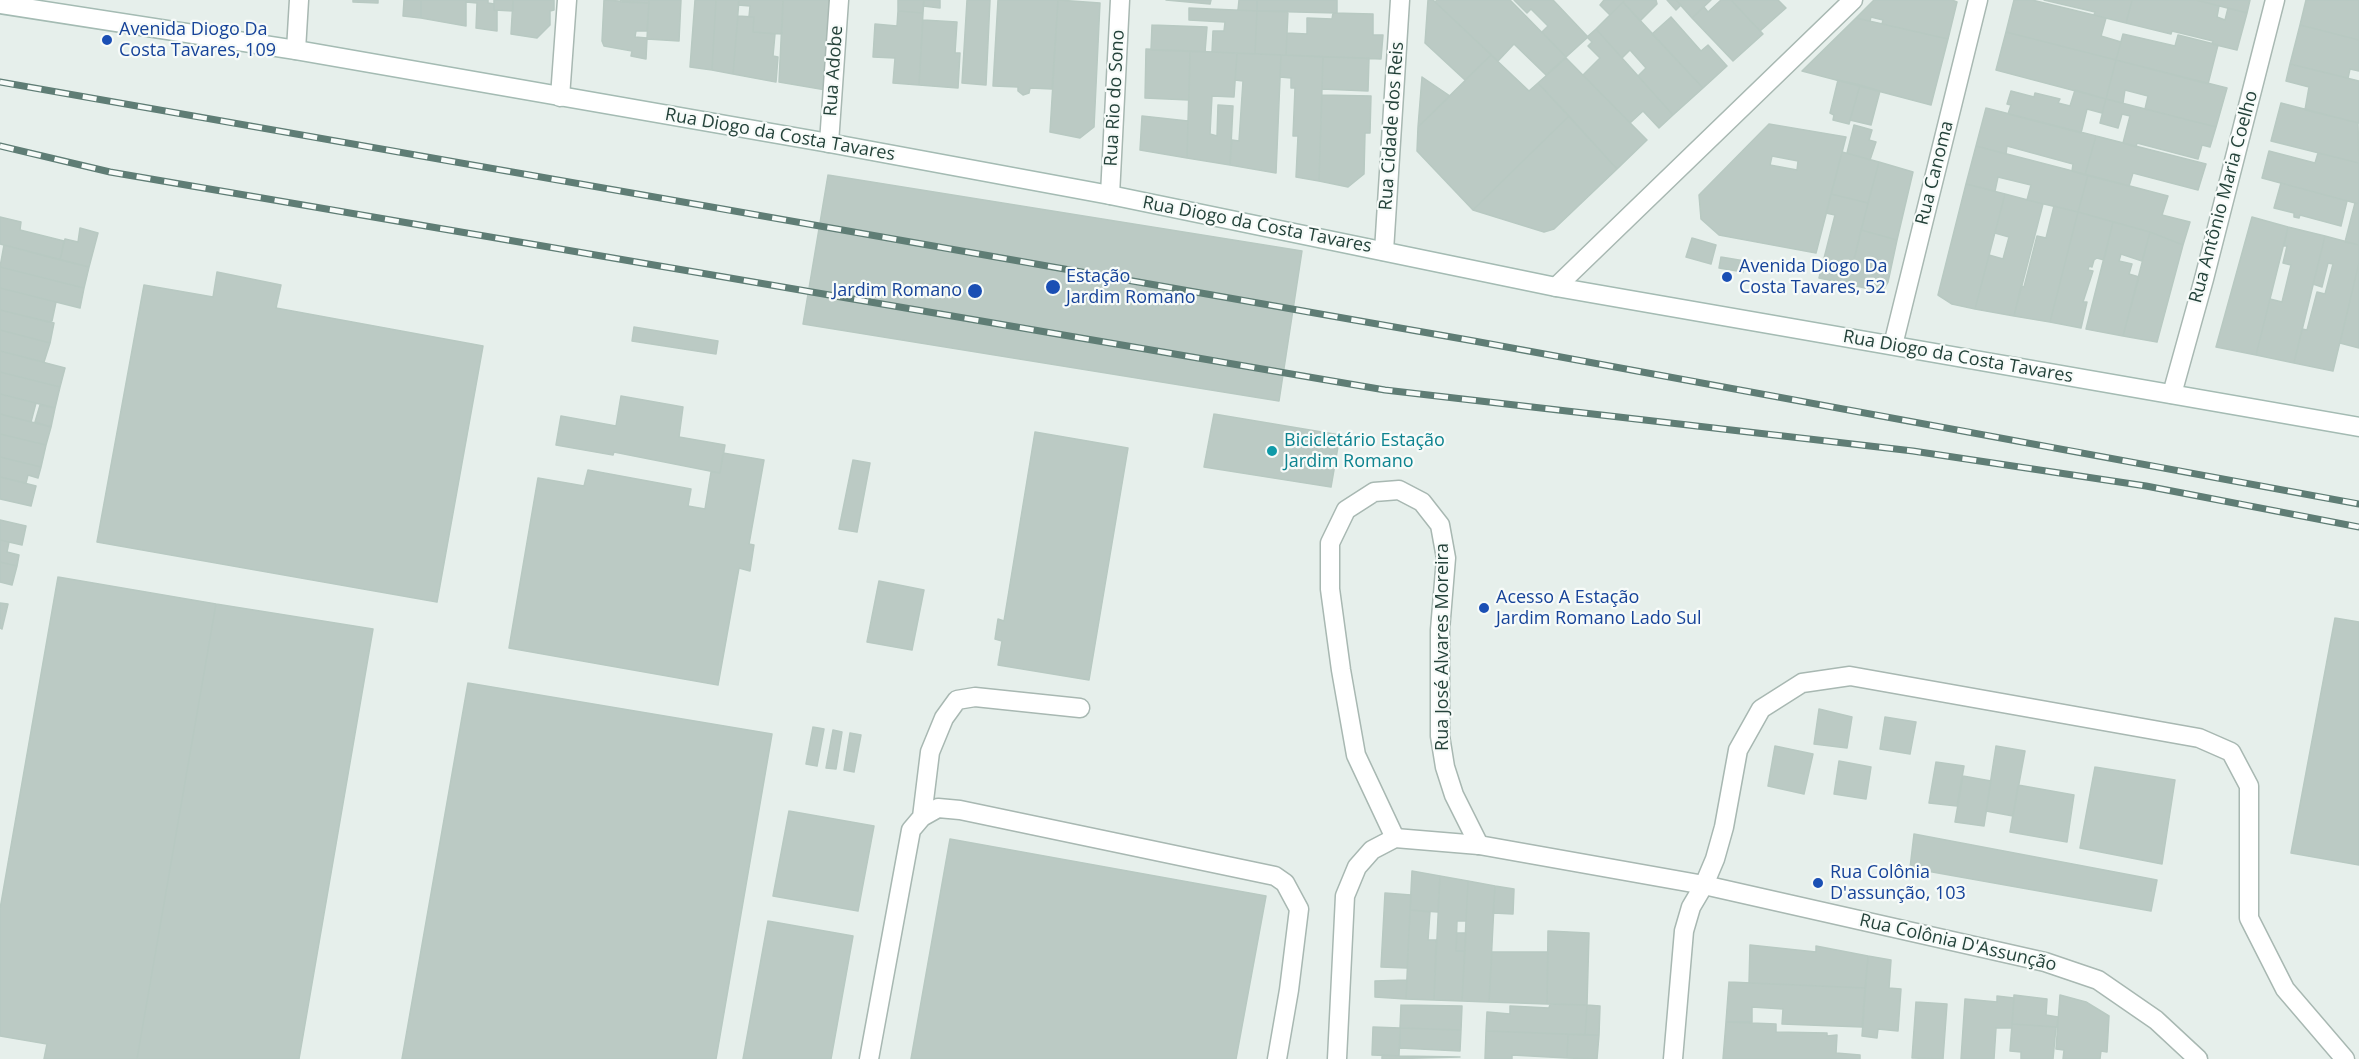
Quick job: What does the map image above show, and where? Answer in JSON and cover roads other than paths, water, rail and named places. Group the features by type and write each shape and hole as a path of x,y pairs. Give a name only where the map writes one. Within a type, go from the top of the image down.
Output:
{"street":[{"path":"296,50 299,0"},
{"path":"560,97 567,0"},
{"name":"Rua Adobe","path":"829,143 839,0"},
{"name":"Rua Rio do Sono","path":"1110,195 1120,0"},
{"name":"Rua Cidade dos Reis","path":"1384,251 1400,0"},
{"path":"1556,287 1853,0"},
{"name":"Rua Canoma","path":"1893,345 1978,0"},
{"name":"Rua Antônio Maria Coelho","path":"2172,394 2204,279 2275,0"},
{"name":"Rua Diogo da Costa Tavares","path":"0,4 23,4 829,143 1110,195 1556,287 2359,427"},
{"name":"Rua José Alvares Moreira","path":"1395,838 1356,754 1330,589 1330,543 1346,510 1374,492 1399,490 1422,502 1440,525 1446,558 1440,630 1440,736 1445,766 1454,795 1479,845"},
{"path":"1673,1059 1684,931 1691,907 1716,859 1738,750 1761,709 1802,683 1850,676 2199,738 2231,752 2249,786 2249,918 2286,989 2345,1059"},
{"path":"922,817 930,752 944,718 957,700 975,697 1080,708"},
{"path":"869,1059 911,830 922,817 938,808 960,810 1275,876 1285,883 1299,909 1289,990 1277,1059"},
{"path":"1337,1059 1345,896 1357,867 1372,850 1395,838 1479,845"},
{"name":"Rua Colônia D'Assunção","path":"1479,845 1704,885 2046,962 2098,980 2156,1020 2198,1059"}],"railway":[{"path":"0,82 1474,341 2359,504"},
{"path":"0,146 110,172 1385,390 1913,451 2146,486 2359,527"}],"place":[{"name":"Avenida Diogo Da Costa Tavares, 109","path":"107,40"},
{"name":"Avenida Diogo Da Costa Tavares, 52","path":"1727,277"},
{"name":"Estação Jardim Romano","path":"1053,287"},
{"name":"Jardim Romano","path":"975,291"},
{"name":"Bicicletário Estação Jardim Romano","path":"1272,451"},
{"name":"Acesso A Estação Jardim Romano Lado Sul","path":"1484,608"},
{"name":"Rua Colônia D'assunção, 103","path":"1818,883"}]}
